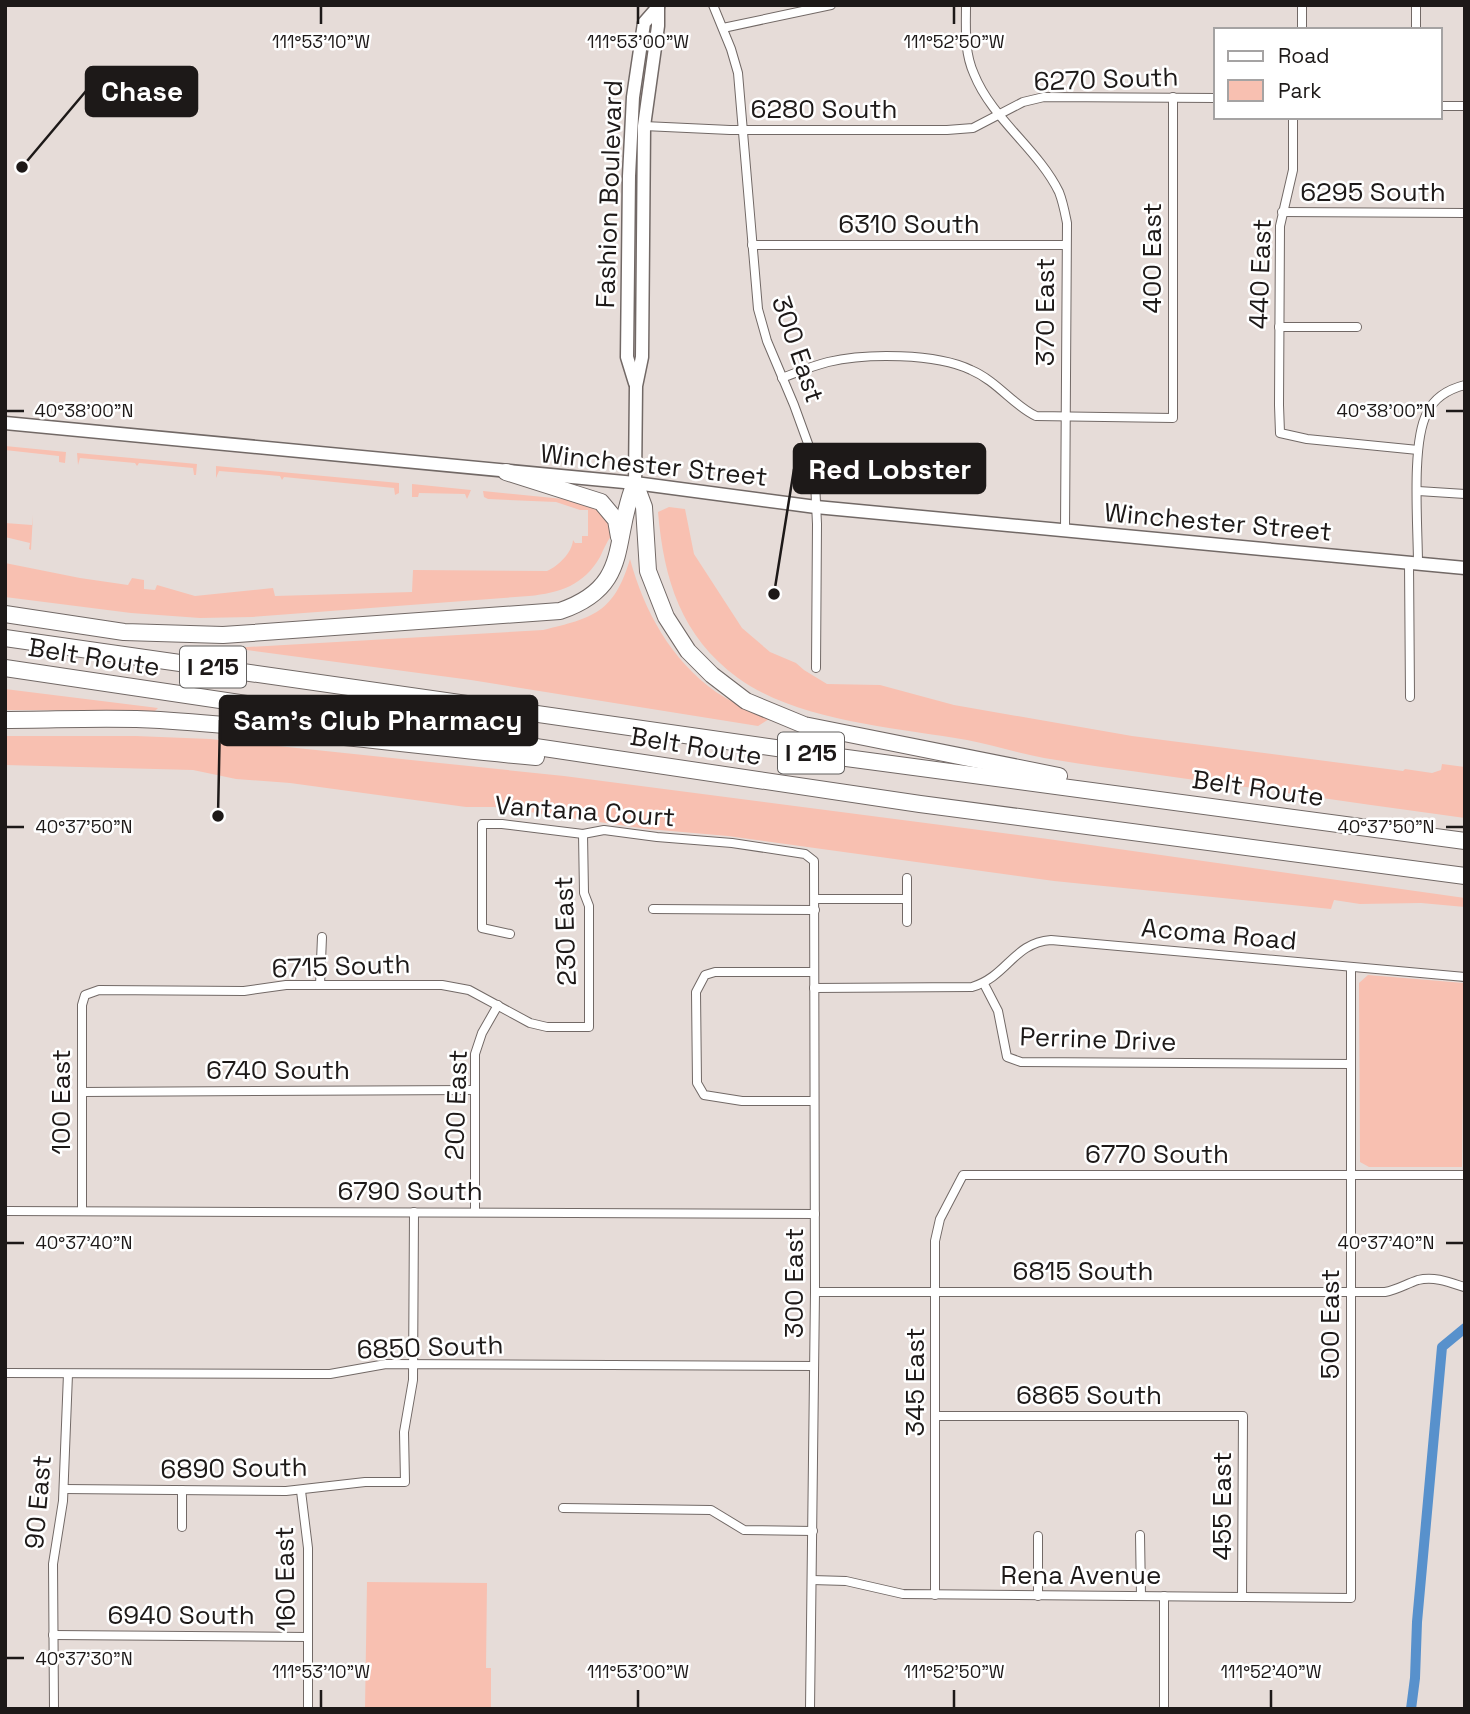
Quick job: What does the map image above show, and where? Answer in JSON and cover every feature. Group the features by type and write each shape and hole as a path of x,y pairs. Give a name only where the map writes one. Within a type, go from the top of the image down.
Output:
{"highway":[{"path":"506,472 601,502 616,520 620,546"},
{"path":"5,614 124,632 223,635 559,611 576,605 601,588 615,567 624,527 625,506 635,483"},
{"path":"635,483 644,507 648,571 666,617 688,651 712,675 746,701 804,725 1202,804"},
{"name":"Belt Route","path":"5,638 839,757 1465,841"},
{"name":"Belt Route","path":"5,668 933,806 1465,876"},
{"path":"5,720 169,721 270,729 422,747 673,768"}],"main road":[{"name":"Fashion Boulevard","path":"635,483 636,386 642,357 644,126 658,26 658,6"},
{"name":"Fashion Boulevard","path":"636,386 627,357 630,142 644,23 658,6"},
{"name":"Winchester Street","path":"8,425 635,483 816,507 1465,568"}],"street":[{"name":"300 East","path":"713,5 738,73 755,289 763,330 810,444 815,469 816,668"},
{"path":"723,28 831,5"},
{"name":"370 East","path":"966,5 966,45 979,85 1059,193 1067,223 1065,530"},
{"path":"1302,28 1303,5"},
{"path":"1416,5 1416,28"},
{"name":"6270 South","path":"1000,115 1023,102 1044,97 1214,98"},
{"name":"400 East","path":"1067,418 1173,418 1173,97"},
{"path":"1442,106 1465,106"},
{"name":"6280 South","path":"644,126 691,130 965,130 1000,115"},
{"name":"440 East","path":"1293,119 1293,170 1282,212 1280,433 1307,439 1418,450"},
{"name":"6295 South","path":"1282,212 1465,214"},
{"name":"6310 South","path":"752,245 1066,245"},
{"path":"1279,327 1357,327"},
{"path":"782,378 813,366 846,358 930,358 971,369 1004,391 1023,409 1037,416 1067,418"},
{"path":"1410,698 1418,450 1423,423 1430,408 1444,394 1465,385"},
{"path":"1418,491 1465,494"},
{"name":"Vantana Court","path":"509,934 482,928 482,824 583,834 604,830 720,842 806,854 812,858"},
{"name":"230 East","path":"583,834 584,893 589,906 589,1027"},
{"name":"300 East","path":"810,1709 815,1292 815,899 812,858"},
{"path":"907,878 907,922"},
{"path":"815,899 907,899"},
{"path":"653,909 815,910"},
{"path":"320,985 322,937"},
{"name":"Acoma Road","path":"984,984 999,974 1024,947 1051,940 1465,977"},
{"name":"500 East","path":"1351,967 1351,1598"},
{"path":"813,1101 741,1101 709,1097 701,1091 697,1083 696,992 705,975 715,971 814,972"},
{"path":"814,988 957,988 984,984"},
{"name":"Perrine Drive","path":"984,984 998,1011 1007,1057 1021,1062 1351,1064"},
{"name":"6715 South","path":"85,995 99,990 244,991 286,985 456,986 470,990 530,1023 547,1027 589,1027"},
{"name":"100 East","path":"82,1211 82,1005 85,995"},
{"name":"200 East","path":"474,1212 474,1090 478,1043 498,1005"},
{"name":"6740 South","path":"82,1092 474,1090"},
{"name":"6770 South","path":"963,1175 1465,1175"},
{"name":"345 East","path":"935,1595 937,1229 963,1175"},
{"name":"6790 South","path":"5,1211 815,1214"},
{"path":"413,1365 414,1212"},
{"name":"6815 South","path":"815,1292 1351,1292 1392,1291 1426,1279 1445,1280 1464,1287"},
{"name":"6850 South","path":"5,1373 330,1374 386,1364 814,1366"},
{"name":"6890 South","path":"64,1489 301,1491 365,1482 405,1482 404,1432 412,1395 413,1365"},
{"name":"90 East","path":"54,1709 54,1549 64,1489 68,1374"},
{"name":"6865 South","path":"935,1416 1243,1416"},
{"name":"455 East","path":"1242,1597 1243,1416"},
{"path":"182,1490 182,1527"},
{"name":"160 East","path":"301,1491 308,1548 308,1709"},
{"path":"564,1508 711,1510 744,1530 813,1531"},
{"path":"1140,1535 1141,1596"},
{"path":"1038,1536 1038,1595"},
{"name":"Rena Avenue","path":"812,1580 846,1581 903,1594 1351,1598"},
{"path":"1164,1596 1164,1709"},
{"name":"6940 South","path":"53,1635 307,1637"}],"green space":[{"path":"5,446 66,452 65,463 59,462 59,456 5,450"},
{"path":"77,453 197,464 196,475 193,468 139,463 137,466 135,463 80,458 78,465"},
{"path":"216,466 399,483 399,493 395,495 394,488 284,477 282,480 280,476 219,471 216,478"},
{"path":"412,484 471,490 467,499 465,494 419,493 418,497 412,497"},
{"path":"483,491 574,500 603,510 614,533 594,567 579,581 551,593 529,596 252,617 200,618 131,613 5,597 5,563 128,585 132,578 144,580 144,589 155,590 157,585 195,596 273,588 275,596 412,592 413,570 547,571 564,558 573,540 575,543 582,543 582,536 588,536 588,510 556,502 488,499 484,497"},
{"path":"669,507 685,509 694,554 742,628 770,652 796,663 827,684 880,685 954,705 1132,736 1403,771 1405,769 1432,773 1441,770 1442,764 1465,767 1465,818 1044,758 967,740 848,721 789,704 762,693 738,678 718,662 689,625 679,605 665,561 658,512"},
{"path":"33,515 31,550 30,543 5,537 5,523 32,525"},
{"path":"630,559 651,615 661,633 686,665 716,692 769,719 758,726 471,680 232,648 543,630 588,616 609,602 624,577"},
{"path":"5,689 158,708 155,711 5,710"},
{"path":"5,736 210,739 564,776 1048,839 1465,898 1465,907 1421,903 1360,904 1334,900 1331,909 1054,881 728,836 648,829 494,807 466,807 290,783 236,779 193,770 5,765"},
{"path":"1368,975 1464,983 1462,1167 1369,1167 1360,1162 1359,983"},
{"path":"367,1582 487,1583 486,1668 491,1668 491,1709 365,1709"}],"waterway":[{"path":"1411,1709 1442,1347 1465,1328"}],"place":[{"name":"Chase","path":"22,167"},
{"name":"Red Lobster","path":"774,594"},
{"name":"Sam's Club Pharmacy","path":"218,816"}]}
